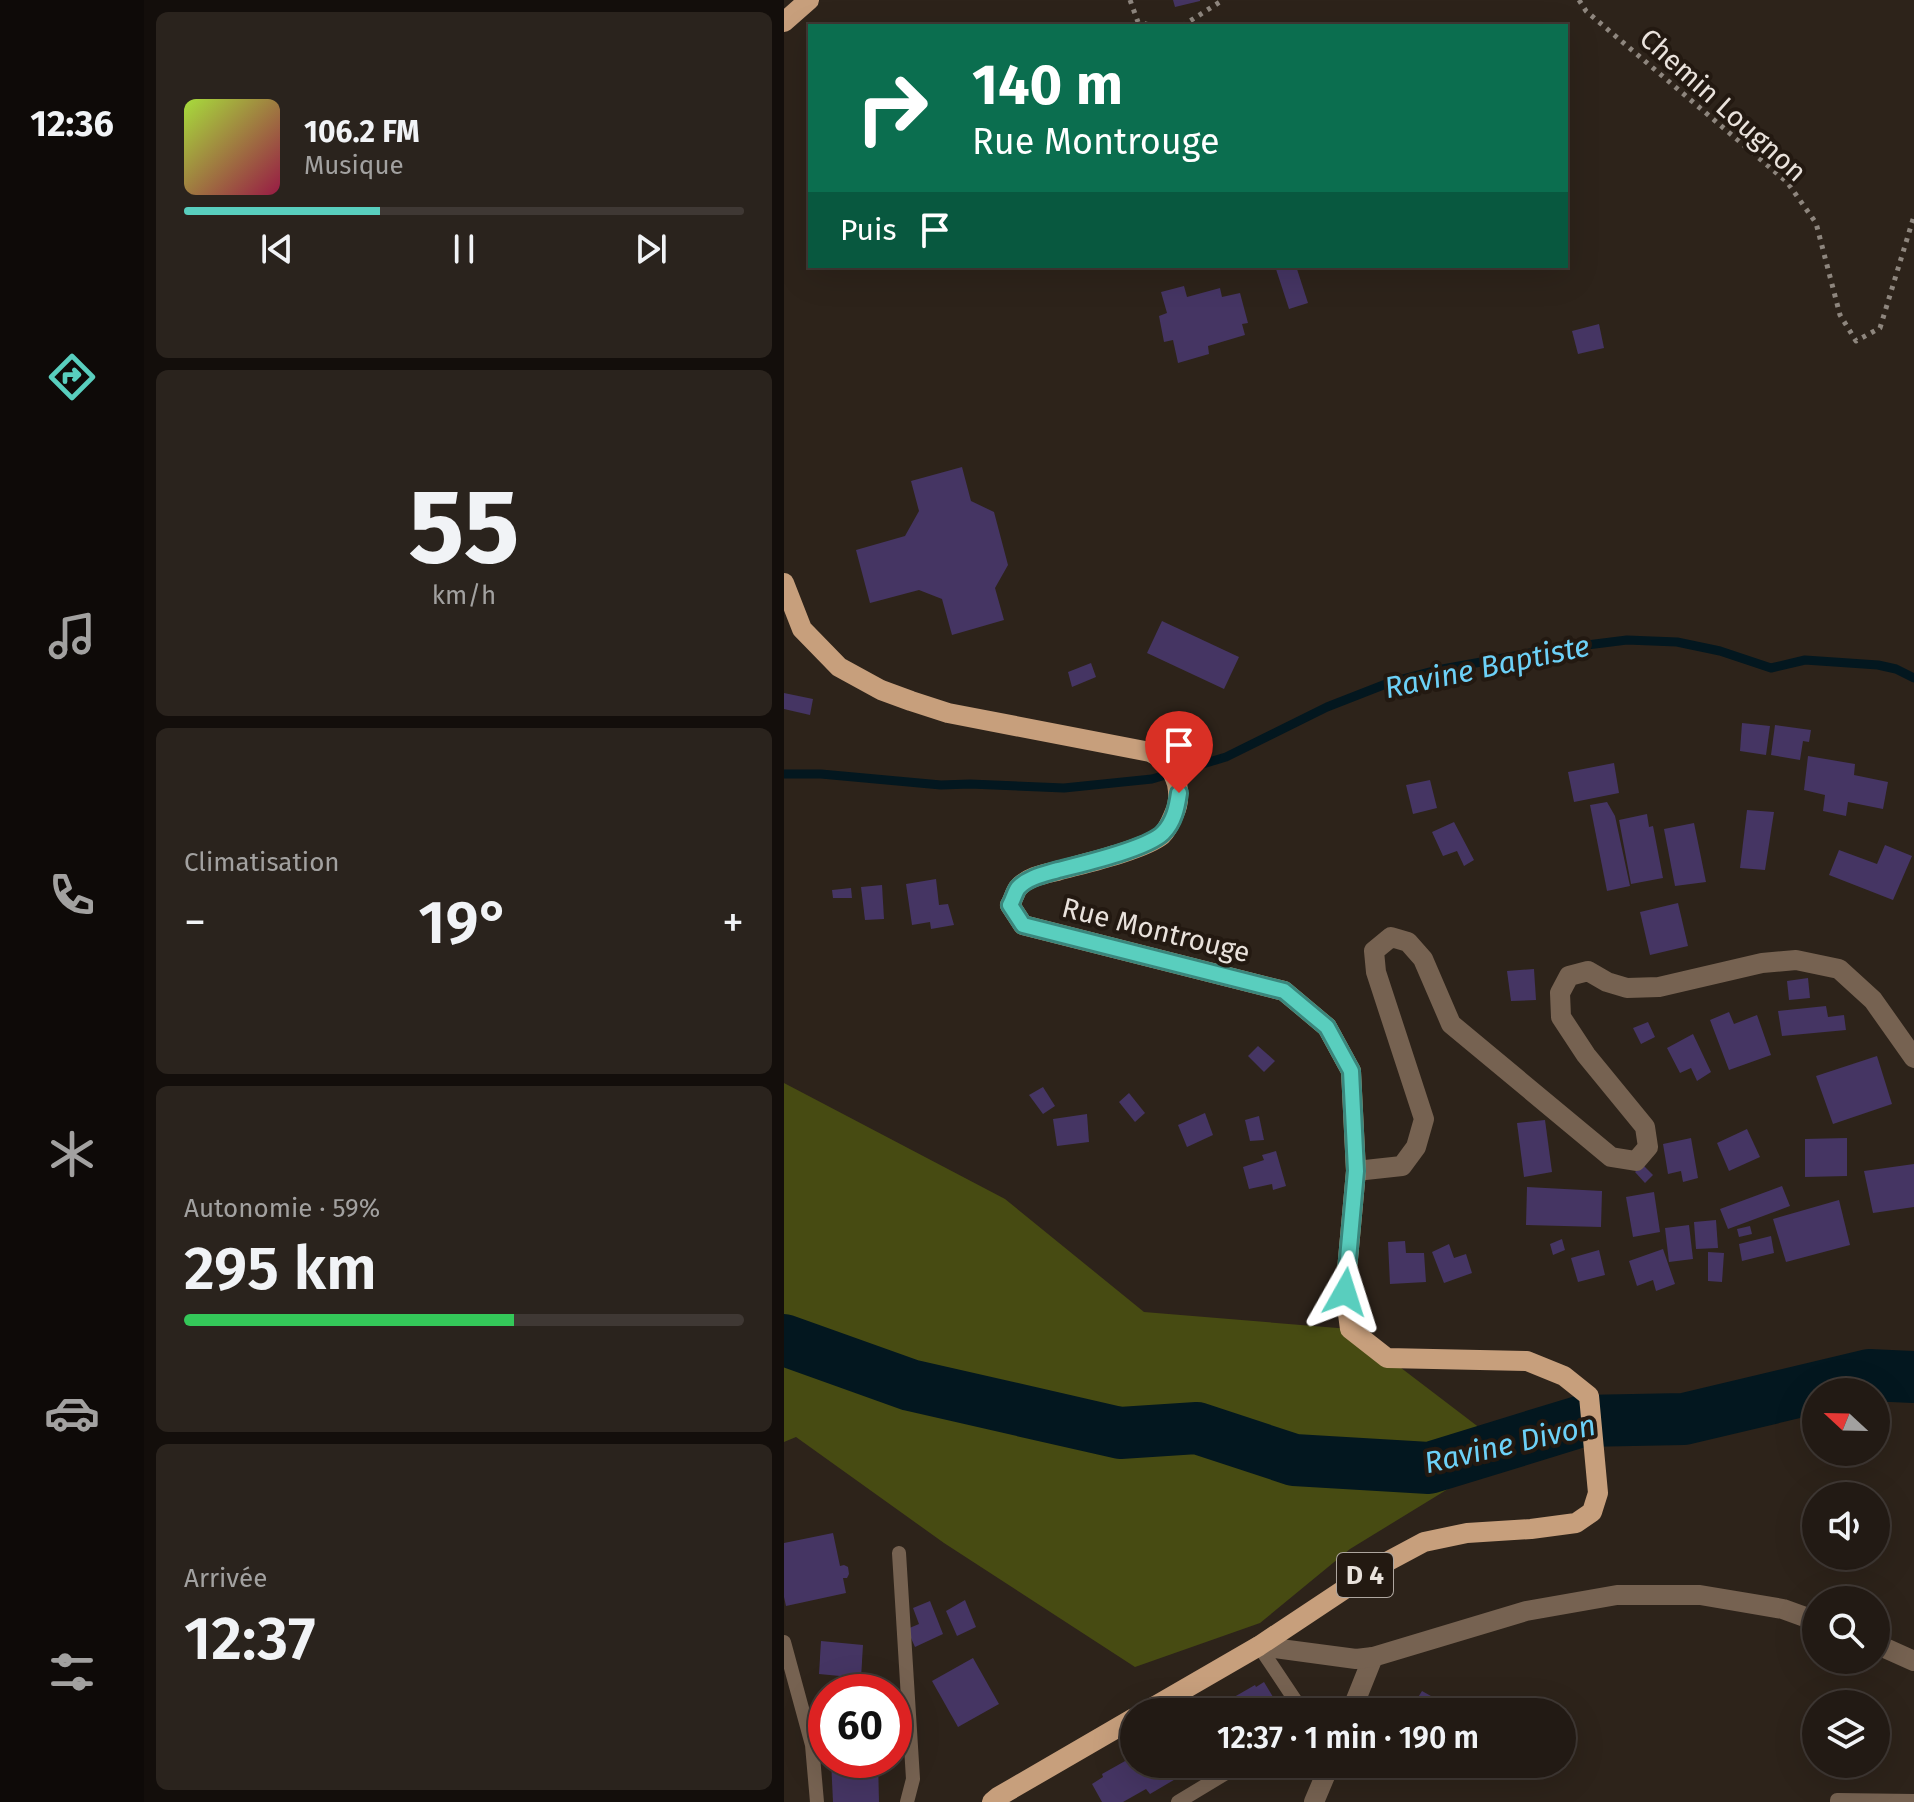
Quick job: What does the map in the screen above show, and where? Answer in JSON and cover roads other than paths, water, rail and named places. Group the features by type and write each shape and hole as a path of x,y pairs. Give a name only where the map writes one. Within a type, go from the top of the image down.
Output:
{"main road":[{"path":"784,22 809,0"},
{"name":"Rue Montrouge","path":"784,583 802,629 839,667 881,690 948,713 1150,752 1168,765 1179,793 1177,808 1162,834 1146,844 1035,876 1018,888 1010,905 1023,925 1284,991 1327,1027 1351,1071 1356,1171 1345,1292 1350,1329 1387,1358 1527,1361 1564,1376 1589,1396 1598,1493 1592,1512 1576,1523 1467,1533 1424,1542 1381,1565 1259,1646 1169,1698"},
{"path":"992,1802 1120,1726"}],"street":[{"path":"1356,1171 1402,1166 1416,1147 1424,1119 1376,972 1374,951 1391,937 1408,942 1423,959 1451,1024 1611,1157 1636,1161 1648,1147 1645,1127 1586,1055 1561,1017 1560,993 1569,976 1588,971 1607,982 1638,988 1659,987 1762,963 1796,960 1839,969 1873,1000 1914,1058"},
{"path":"1259,1646 1356,1659 1373,1657 1526,1611 1617,1595 1700,1595 1783,1609 1802,1616"},
{"path":"1890,1650 1914,1661"},
{"path":"1357,1698 1373,1657"},
{"path":"1314,1802 1324,1778"}],"lane":[{"path":"899,1553 913,1779 907,1802"},
{"path":"784,1642 812,1745 817,1802"},
{"path":"1259,1646 1294,1698"},
{"path":"1178,1802 1218,1778"},
{"path":"1837,1802 1914,1801"}],"waterway":[{"name":"Ravine Baptiste","path":"784,774 821,774 941,785 1064,788 1152,779 1226,757 1327,707 1391,682 1437,670 1547,650 1627,640 1677,642 1720,651 1771,668 1805,660 1878,665 1914,678"},
{"name":"Ravine Divon","path":"784,1340 910,1385 1120,1433 1197,1428 1294,1460 1429,1468 1582,1421 1684,1419 1869,1375 1914,1377"}]}
